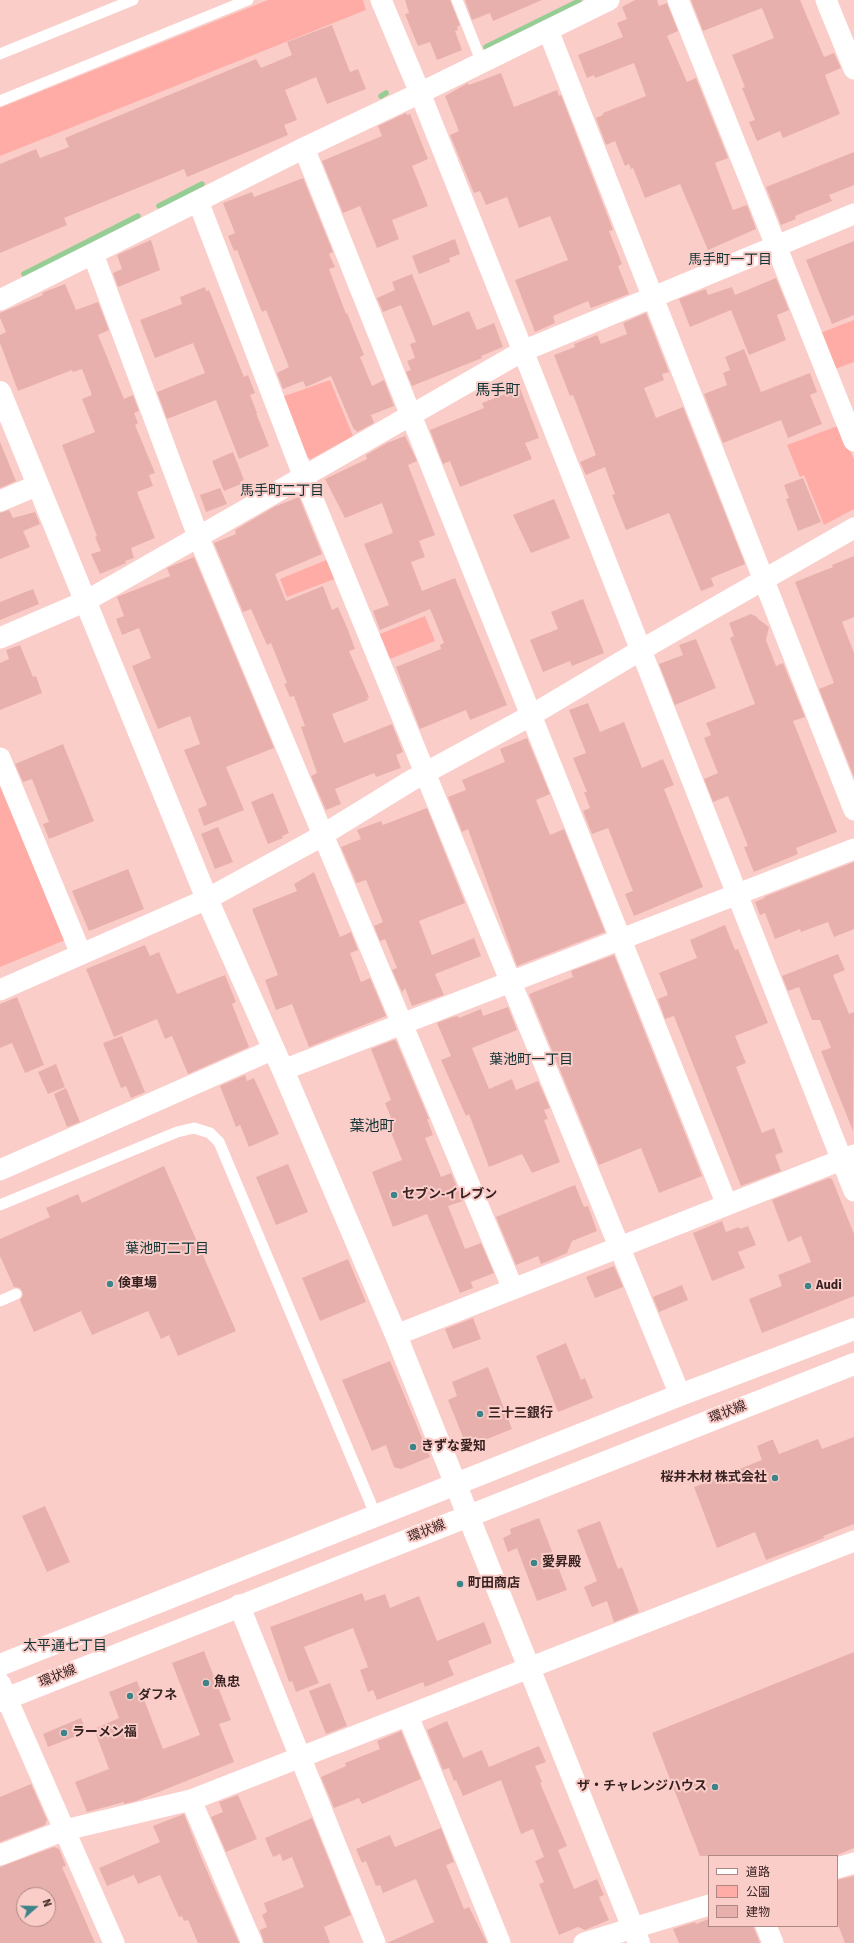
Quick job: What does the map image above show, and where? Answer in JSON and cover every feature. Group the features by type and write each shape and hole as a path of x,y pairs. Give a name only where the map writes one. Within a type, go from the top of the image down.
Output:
{"main road":[{"path":"0,392 207,899 274,1049 396,1335 636,1935"},
{"path":"0,1665 680,1395 854,1329"},
{"name":"環状線","path":"2,1694 239,1605 469,1516 854,1364"}],"street":[{"path":"381,0 420,93 523,351 738,896 848,1158 854,1191"},
{"path":"0,300 304,148 482,63 609,0"},
{"path":"678,0 778,246 854,441"},
{"path":"826,0 854,68"},
{"path":"548,30 854,810"},
{"path":"304,148 620,941 727,1205"},
{"path":"198,201 303,475 680,1395"},
{"path":"0,638 86,601 303,475 523,351 854,214"},
{"path":"93,254 198,536 513,1289"},
{"path":"0,500 38,485"},
{"path":"0,990 207,899 311,842 323,833 426,773 530,716 640,650 854,528"},
{"path":"0,758 81,954"},
{"path":"283,1070 738,896 854,849"},
{"path":"0,1170 274,1049"},
{"path":"396,1335 848,1158"},
{"path":"0,1855 64,1830 191,1800 854,1541"},
{"path":"239,1605 375,1943"},
{"path":"2,1694 114,1943"},
{"path":"408,1716 500,1943"},
{"path":"191,1800 252,1943"},
{"path":"838,1868 854,1863"},
{"path":"584,1943 636,1935 708,1905"},
{"path":"766,1927 772,1943"}],"lane":[{"path":"0,54 133,0"},
{"path":"0,101 248,0"},
{"path":"456,0 482,63"},
{"path":"0,1205 177,1132 194,1128 210,1132 219,1142 376,1516"},
{"path":"0,1301 16,1294"}],"green space":[{"path":"268,0 363,0 366,10 0,156 0,108"},
{"path":"854,320 854,362 835,369 820,333"},
{"path":"330,380 353,436 311,459 305,457 282,397"},
{"path":"840,425 854,460 854,509 824,525 804,475 800,477 787,445"},
{"path":"329,559 337,578 287,597 280,579"},
{"path":"425,616 435,641 390,659 380,634"},
{"path":"0,771 70,938 0,967"}],"building":[{"path":"405,0 450,0 460,25 457,27 458,30 455,31 462,50 437,60 430,42 418,46 405,14 409,13"},
{"path":"465,0 542,0 493,21 490,13 472,20"},
{"path":"635,0 657,0 659,6 667,3 678,31 667,36 687,82 696,78 728,158 715,163 733,210 747,205 756,229 708,250 680,184 645,198 633,168 631,169 629,164 625,166 615,141 606,145 596,118 603,115 603,113 646,96 634,63 595,78 594,75 587,78 578,55 623,37 617,23 627,19 622,7"},
{"path":"691,0 800,0 824,57 834,53 841,68 825,75 840,114 783,138 780,131 757,141 749,122 755,120 742,88 745,87 732,55 774,38 762,8 703,31"},
{"path":"332,25 350,72 358,69 366,89 327,104 316,77 285,90 297,120 284,125 288,135 187,177 184,169 64,218 67,225 0,253 0,164 36,149 40,158 69,147 65,138 256,59 261,68 292,55 287,42"},
{"path":"501,73 514,107 557,90 559,96 561,95 613,230 609,231 622,264 618,266 629,294 591,308 588,301 553,316 555,323 535,332 515,280 568,260 550,216 519,228 507,197 486,205 480,191 474,193 450,135 459,131 445,96 468,83 469,85"},
{"path":"406,113 407,115 410,114 428,159 412,166 428,206 392,220 399,239 377,248 360,206 343,213 322,161 382,136 378,126"},
{"path":"854,152 854,185 829,195 832,201 795,216 796,219 781,225 766,187"},
{"path":"303,178 333,252 329,254 335,267 329,269 346,314 347,313 364,355 360,357 372,386 384,380 394,406 371,415 374,423 357,432 355,429 354,430 331,376 306,387 303,381 283,389 277,373 289,367 266,310 262,312 237,250 234,251 228,236 235,233 223,203 252,192 254,197"},
{"path":"455,239 460,254 449,258 450,262 419,274 412,256"},
{"path":"151,240 160,270 118,287 113,273 122,269 117,255"},
{"path":"854,241 854,315 832,324 806,260"},
{"path":"412,274 433,326 469,311 477,330 494,323 503,347 481,356 482,358 412,386 406,372 411,370 407,361 415,358 410,344 416,342 401,305 383,312 377,298 395,290 392,282"},
{"path":"776,278 789,310 777,315 786,340 749,355 731,310 690,327 679,299 706,289 708,295 732,287 735,295"},
{"path":"65,284 76,310 98,302 109,330 98,335 124,399 133,395 139,411 134,413 138,423 135,425 155,473 149,475 153,486 137,492 155,538 131,548 134,558 100,574 91,554 101,551 95,537 97,536 62,445 95,432 82,399 92,395 82,369 73,372 72,370 18,391 0,343 0,335 6,332 0,318 0,313"},
{"path":"205,287 206,291 209,290 244,377 248,375 255,393 250,395 269,446 239,459 216,400 167,419 157,392 205,373 193,343 155,358 140,320 182,304 180,297"},
{"path":"646,313 669,372 662,374 664,380 644,388 656,418 683,407 745,564 711,578 714,586 701,591 669,513 626,530 612,495 615,494 605,467 586,475 580,462 596,455 573,395 570,396 554,355 575,347 574,344 597,335 601,344 627,334 623,323"},
{"path":"744,349 761,392 810,373 817,392 810,395 822,424 788,438 781,420 723,443 704,394 727,385 723,373 730,370 725,357"},
{"path":"520,388 539,438 525,443 532,459 460,487 450,461 443,464 430,430 484,408 482,403"},
{"path":"405,436 417,461 408,465 435,535 419,541 425,557 411,562 422,591 455,578 507,705 470,720 466,710 420,729 396,667 441,649 440,645 444,643 430,609 380,630 373,611 389,605 364,544 393,533 382,503 345,518 325,479 367,459 366,455 387,443"},
{"path":"0,442 16,481 0,488"},
{"path":"233,452 244,480 240,482 241,484 224,491 212,461"},
{"path":"803,478 821,522 798,531 786,499 789,498 784,485"},
{"path":"220,488 227,504 206,512 200,495"},
{"path":"299,497 322,554 275,574 286,601 323,586 332,610 338,607 348,630 355,649 349,651 369,697 367,698 368,700 332,714 344,743 392,724 403,752 396,755 401,768 376,777 374,773 335,789 341,804 326,810 311,776 317,773 301,727 305,726 294,696 290,697 284,684 287,683 271,643 267,645 251,609 243,612 214,543 236,534 235,530 274,507"},
{"path":"554,499 570,538 531,553 513,515"},
{"path":"9,510 13,518 35,512 40,524 23,531 30,547 0,559 0,513"},
{"path":"854,556 854,617 842,622 854,653 854,777 819,689 834,683 795,582 833,567 832,565"},
{"path":"194,557 274,748 226,767 244,810 204,826 198,809 207,805 184,750 200,744 190,716 158,729 132,666 151,658 139,628 122,635 116,619 124,616 117,597 170,576 167,568"},
{"path":"33,589 39,604 0,620 0,602"},
{"path":"583,599 604,653 572,666 570,661 543,672 530,640 558,629 551,612"},
{"path":"751,614 769,627 766,640 776,666 783,663 805,717 793,721 837,832 796,848 798,854 754,872 744,847 748,846 728,796 713,802 704,779 718,773 704,738 711,735 706,723 755,704 730,638 734,636 729,623"},
{"path":"696,639 716,688 675,705 659,664 683,655 679,645"},
{"path":"20,645 33,677 36,676 42,693 0,710 0,663 9,659 6,650"},
{"path":"588,703 600,732 624,722 642,768 663,759 674,785 664,789 703,887 634,916 625,894 633,891 608,828 592,834 583,811 590,808 584,792 587,792 573,758 586,753 569,710"},
{"path":"527,738 550,794 536,800 550,835 564,829 605,932 517,966 468,829 462,832 448,797 466,790 462,780 505,762 500,749"},
{"path":"63,744 94,821 49,839 43,824 49,822 32,779 23,782 15,764"},
{"path":"273,793 289,833 282,836 283,838 268,844 251,802"},
{"path":"427,808 465,903 419,921 432,955 474,938 481,956 435,974 444,995 412,1006 405,988 402,992 392,970 397,968 385,939 380,941 374,926 383,922 366,880 356,882 341,847 361,839 357,830 381,821 383,825"},
{"path":"218,827 233,862 215,869 201,834"},
{"path":"854,862 854,929 834,937 828,922 801,932 800,929 775,939 765,913 760,915 755,902 765,898 764,897"},
{"path":"128,869 144,909 89,931 72,891"},
{"path":"314,872 340,937 351,932 358,950 350,953 361,982 370,978 386,1016 309,1047 292,1004 276,1010 265,980 278,975 252,909 297,891 294,884"},
{"path":"725,925 735,950 738,949 768,1023 735,1036 746,1063 736,1067 762,1133 774,1128 783,1152 775,1155 781,1171 741,1186 674,1016 665,1019 658,999 668,995 659,973 697,958 690,940"},
{"path":"145,945 150,956 159,952 177,994 225,975 236,1002 232,1004 249,1047 188,1074 172,1036 165,1039 157,1019 114,1037 86,969"},
{"path":"838,954 845,970 833,975 849,1014 854,1012 853,1131 821,1051 831,1048 820,1020 812,1020 799,987 788,991 782,976"},
{"path":"614,955 702,1176 659,1193 641,1148 599,1165 529,994 573,977 571,971"},
{"path":"17,997 44,1065 25,1073 12,1043 0,1048 0,1004"},
{"path":"508,1007 517,1030 472,1048 489,1089 512,1079 516,1090 538,1081 550,1108 544,1110 548,1119 544,1120 560,1162 532,1173 522,1154 489,1167 469,1114 466,1116 441,1060 451,1056 437,1023 453,1017 458,1016 459,1018 481,1009 483,1016"},
{"path":"122,1036 145,1092 131,1098 126,1086 121,1088 103,1043"},
{"path":"394,1040 396,1041 429,1119 427,1119 433,1135 425,1138 441,1177 451,1173 463,1201 448,1206 465,1249 481,1243 494,1273 471,1282 473,1288 460,1293 427,1214 393,1227 372,1172 402,1160 387,1122 392,1120 385,1103 391,1100 371,1049"},
{"path":"56,1064 65,1087 48,1094 38,1072"},
{"path":"245,1075 247,1081 254,1078 279,1134 249,1147 240,1125 236,1127 220,1086"},
{"path":"66,1088 80,1122 67,1127 54,1094"},
{"path":"288,1164 308,1212 276,1225 256,1177"},
{"name":"倹車場","path":"164,1166 236,1331 178,1356 169,1335 161,1339 148,1311 92,1335 81,1311 34,1332 20,1300 23,1295 22,1291 20,1288 14,1287 0,1256 0,1239 50,1217 46,1208 78,1194 82,1203"},
{"path":"829,1178 832,1179 854,1234 854,1296 762,1333 749,1299 782,1286 778,1275 811,1262 801,1236 788,1242 772,1200"},
{"path":"575,1185 584,1207 588,1206 597,1231 572,1241 567,1253 541,1264 538,1256 516,1265 496,1217"},
{"path":"722,1221 726,1232 739,1227 740,1229 748,1226 756,1245 738,1252 745,1268 712,1281 693,1233"},
{"path":"348,1259 366,1302 320,1321 302,1278"},
{"path":"614,1266 623,1287 595,1298 586,1277"},
{"path":"682,1285 688,1300 659,1312 653,1297"},
{"path":"473,1318 481,1339 453,1349 445,1329"},
{"path":"566,1343 581,1380 585,1378 593,1398 558,1412 536,1356"},
{"path":"390,1361 430,1457 401,1469 394,1467 386,1445 372,1451 342,1380"},
{"name":"三十三銀行","path":"488,1367 512,1429 467,1447 448,1400 457,1396 452,1382"},
{"path":"854,1437 854,1524 823,1536 824,1538 766,1560 755,1532 717,1548 694,1487 762,1460 757,1446 771,1440 773,1440 779,1454 818,1439 822,1449"},
{"path":"45,1506 70,1562 47,1572 22,1516"},
{"path":"539,1518 567,1590 537,1601 517,1548 508,1552 503,1538 511,1534 510,1529"},
{"path":"600,1521 618,1569 622,1567 639,1612 614,1622 607,1601 592,1607 584,1587 597,1581 577,1530"},
{"path":"362,1593 365,1601 385,1594 390,1608 419,1596 437,1641 484,1622 492,1643 448,1661 454,1675 425,1687 423,1682 377,1700 373,1690 368,1692 360,1670 368,1667 353,1628 304,1647 319,1683 296,1692 292,1681 289,1682 270,1627"},
{"path":"204,1651 231,1720 219,1724 234,1762 136,1801 124,1804 124,1802 87,1812 75,1782 109,1769 94,1729 119,1718 109,1692 137,1681 163,1749 200,1735 172,1663"},
{"path":"854,1652 854,1848 837,1855 700,1856 652,1733"},
{"path":"330,1683 347,1726 326,1734 309,1691"},
{"path":"81,1718 87,1732 48,1747 43,1734"},
{"path":"447,1721 463,1758 482,1750 489,1767 539,1746 546,1762 535,1766 542,1782 540,1783 567,1846 558,1850 574,1889 597,1879 604,1895 599,1897 609,1920 585,1930 578,1927 559,1935 539,1884 544,1882 535,1861 544,1857 533,1829 521,1834 501,1780 463,1796 456,1780 454,1781 449,1768 443,1770 427,1730"},
{"path":"401,1731 421,1779 362,1804 359,1798 334,1808 321,1777 346,1766 345,1763 380,1749 377,1741"},
{"path":"31,1784 47,1820 45,1825 0,1842 0,1797"},
{"path":"238,1795 257,1839 226,1852 211,1817 223,1812 219,1802"},
{"path":"184,1814 203,1862 239,1943 198,1943 188,1920 184,1921 182,1916 179,1917 160,1875 138,1884 134,1875 107,1886 99,1868 160,1842 153,1826"},
{"path":"312,1818 351,1915 324,1927 330,1943 264,1943 260,1930 267,1927 262,1915 267,1912 264,1903 304,1887 292,1857 283,1861 280,1854 273,1857 265,1838"},
{"path":"441,1828 454,1862 446,1865 464,1909 469,1907 487,1943 387,1943 434,1922 416,1879 383,1893 380,1885 376,1886 366,1861 362,1863 356,1849 390,1835 395,1847"},
{"path":"54,1847 59,1849 66,1866 62,1867 95,1943 0,1943 0,1867"},
{"path":"854,1876 854,1943 845,1943 838,1925 838,1880"},
{"path":"708,1919 708,1927 753,1927 760,1943 679,1943 673,1929 695,1922 696,1924"}],"waterway":[{"path":"486,47 579,1"},
{"path":"381,96 386,93"},
{"path":"159,206 202,184"},
{"path":"24,274 138,216"}],"place":[{"name":"セブン-イレブン","path":"394,1195"},
{"name":"倹車場","path":"110,1284"},
{"name":"Audi","path":"808,1286"},
{"name":"三十三銀行","path":"480,1414"},
{"name":"きずな愛知","path":"413,1447"},
{"name":"桜井木材 株式会社","path":"775,1478"},
{"name":"愛昇殿","path":"534,1563"},
{"name":"町田商店","path":"460,1584"},
{"name":"魚忠","path":"206,1683"},
{"name":"ダフネ","path":"130,1696"},
{"name":"ラーメン福","path":"64,1733"},
{"name":"ザ・チャレンジハウス","path":"715,1787"}],"district":[{"name":"馬手町一丁目","path":"730,261"},
{"name":"馬手町","path":"498,392"},
{"name":"馬手町二丁目","path":"282,492"},
{"name":"葉池町一丁目","path":"531,1061"},
{"name":"葉池町","path":"372,1128"},
{"name":"葉池町二丁目","path":"167,1250"},
{"name":"太平通七丁目","path":"65,1647"}]}
